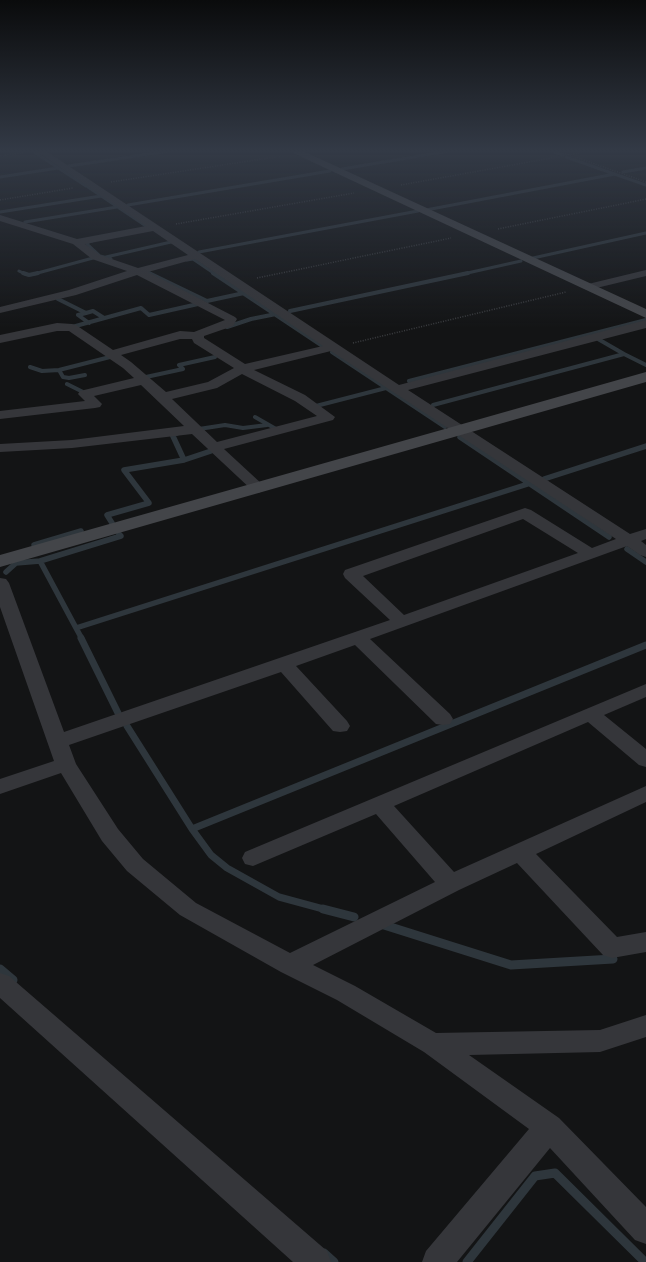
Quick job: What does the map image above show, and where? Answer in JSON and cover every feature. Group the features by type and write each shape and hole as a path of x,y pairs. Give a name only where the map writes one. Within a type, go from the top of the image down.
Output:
{"street":[{"path":"127,210 646,552"},
{"path":"421,210 646,314"},
{"path":"0,218 77,242 96,257 148,275 230,319 229,324 200,333 197,336 180,335 111,354"},
{"path":"77,242 154,228"},
{"path":"0,310 72,293 138,271 196,256"},
{"path":"588,287 646,274"},
{"path":"398,389 646,324"},
{"path":"0,339 57,326 72,328 111,354 144,380 258,488"},
{"path":"197,336 198,340 242,369 300,398 328,417 214,447"},
{"path":"163,397 212,385 242,369 333,347"},
{"path":"0,561 646,377"},
{"path":"0,415 95,404 86,394 144,380"},
{"path":"0,448 72,444 195,429"},
{"path":"402,622 351,574 525,513 591,554"},
{"path":"57,742 284,664 646,534"},
{"path":"0,583 66,764 110,835 135,865 188,909 290,965 346,993 433,1044 549,1127 646,1229"},
{"path":"357,637 444,719"},
{"path":"284,664 340,726"},
{"path":"253,858 646,690"},
{"path":"590,714 646,760"},
{"path":"0,787 66,764"},
{"path":"290,965 452,884 646,793"},
{"path":"380,804 452,884"},
{"path":"521,852 612,948 646,942"},
{"path":"0,983 316,1262"},
{"path":"433,1044 600,1041 646,1026"},
{"path":"437,1262 549,1127"}],"path":[{"path":"237,282 592,210"},
{"path":"333,347 588,287"}],"waterway":[{"path":"0,212 13,210"},
{"path":"25,222 99,210"},
{"path":"122,210 149,228"},
{"path":"199,252 418,211"},
{"path":"533,258 646,233"},
{"path":"92,241 86,243 100,256 104,257"},
{"path":"111,259 106,257 171,242"},
{"path":"36,273 93,258"},
{"path":"187,260 193,259 215,274"},
{"path":"463,274 521,261"},
{"path":"19,271 23,273"},
{"path":"23,273 29,275 36,273"},
{"path":"213,273 243,293"},
{"path":"290,311 468,273"},
{"path":"151,274 207,301 243,293"},
{"path":"243,293 275,314"},
{"path":"58,299 86,313"},
{"path":"88,323 141,308 149,315 198,304"},
{"path":"86,313 93,311 104,318"},
{"path":"86,313 78,315 88,323"},
{"path":"227,327 251,319 275,314"},
{"path":"275,314 324,347"},
{"path":"409,381 646,320"},
{"path":"72,327 88,323"},
{"path":"598,339 624,354"},
{"path":"332,352 445,427"},
{"path":"433,405 624,354"},
{"path":"624,354 646,365"},
{"path":"59,370 110,357"},
{"path":"146,377 183,369 179,365 215,357"},
{"path":"30,367 42,371 59,370"},
{"path":"59,370 63,377 69,378 85,375"},
{"path":"67,384 83,392"},
{"path":"316,406 386,388"},
{"path":"255,417 276,429"},
{"path":"199,429 225,425 243,428 267,425"},
{"path":"177,433 172,434 184,460"},
{"path":"460,437 529,484"},
{"path":"544,479 646,446"},
{"path":"184,460 211,451"},
{"path":"112,523 107,515 149,503 124,470 184,460"},
{"path":"76,628 529,484"},
{"path":"529,484 609,537"},
{"path":"34,545 81,531"},
{"path":"40,561 121,536 119,534"},
{"path":"627,549 646,562"},
{"path":"6,572 16,563 40,561"},
{"path":"40,561 76,628"},
{"path":"76,628 82,639"},
{"path":"81,638 118,713"},
{"path":"192,829 646,645"},
{"path":"127,726 192,829"},
{"path":"192,829 211,855 227,868 279,897 327,910"},
{"path":"323,909 354,917"},
{"path":"384,925 511,965 613,959"},
{"path":"0,969 13,980"},
{"path":"467,1262 535,1176 555,1173 645,1262"},
{"path":"324,1253 334,1262"}]}
